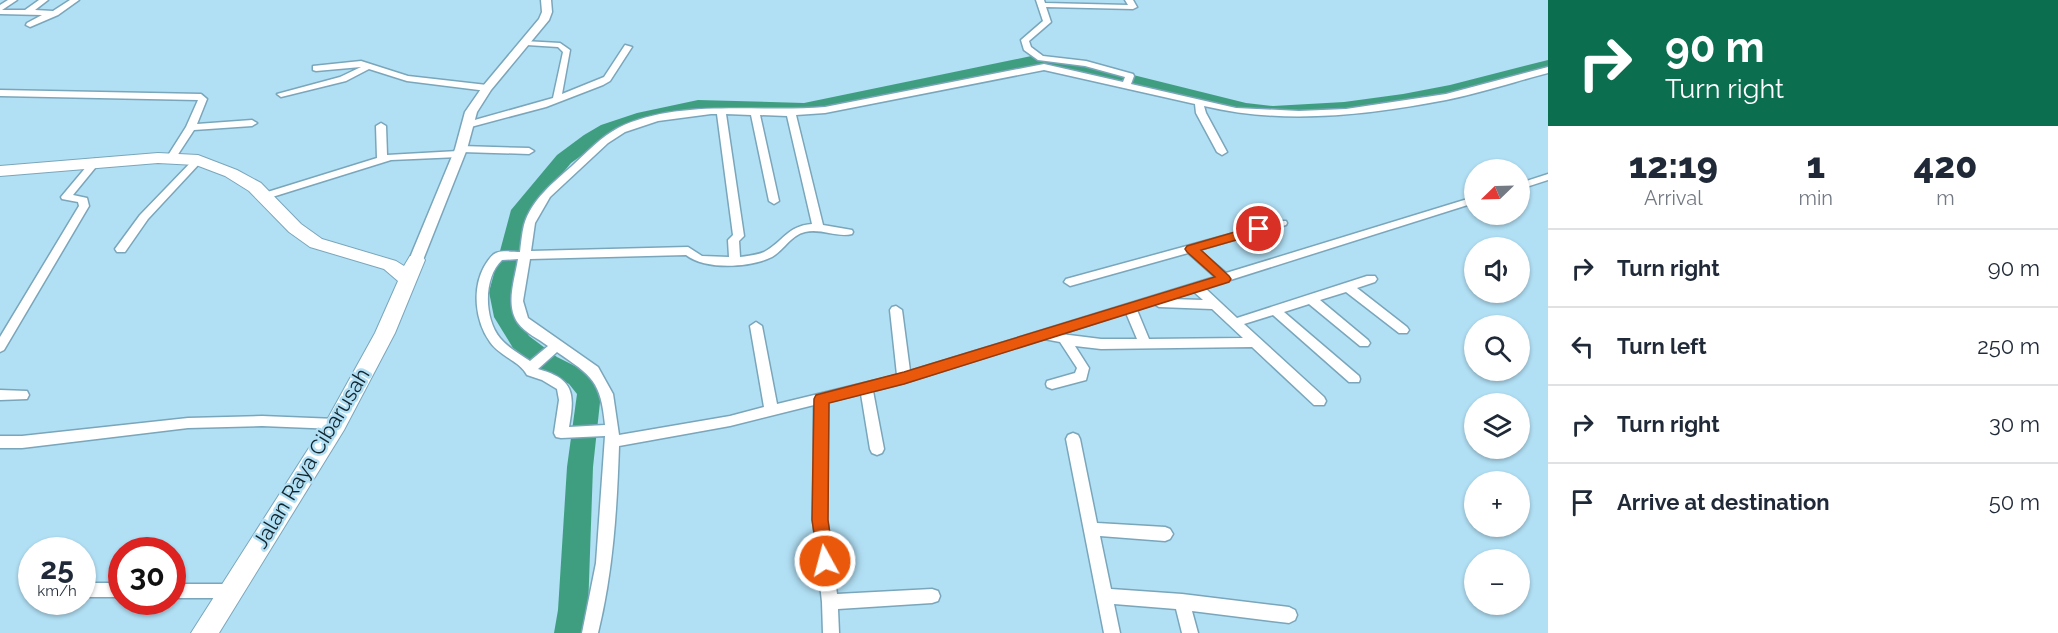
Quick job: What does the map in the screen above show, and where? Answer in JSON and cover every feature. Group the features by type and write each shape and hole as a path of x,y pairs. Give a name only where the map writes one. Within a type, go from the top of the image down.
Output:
{"main road":[{"path":"0,171 95,162 172,158 198,160 231,173 265,196 287,221 316,243 405,268"},
{"name":"Jalan Raya Cibarusah","path":"204,633 336,424 385,333 405,268"}],"street":[{"path":"0,10 13,0"},
{"path":"26,12 44,0"},
{"path":"0,10 51,13 57,12 75,0"},
{"path":"405,268 460,152 476,103 544,20 548,7 546,0"},
{"path":"1129,0 1133,7 1041,2 1047,22 1024,42 1037,57 1086,64 1128,82 1199,104 1255,113 1346,112 1446,97 1548,70"},
{"path":"30,25 51,13"},
{"path":"527,43 560,45 567,52 557,99"},
{"path":"467,125 557,99 607,79 628,47"},
{"path":"316,68 353,63 407,78 487,88"},
{"path":"281,94 343,79 369,66"},
{"path":"590,633 602,580 612,436 610,404 600,379 588,367 553,348 523,321 519,312 515,255 546,195 605,141 622,130 656,118 691,112 791,113 847,107 1044,67 1128,82"},
{"path":"0,93 201,97 203,99 191,127 172,158"},
{"path":"1199,104 1201,113 1222,152"},
{"path":"721,112 739,236 733,240 735,260"},
{"path":"755,113 774,201"},
{"path":"791,113 818,226"},
{"path":"191,127 252,123"},
{"path":"381,126 382,159"},
{"path":"265,196 382,159 460,152 529,152"},
{"path":"121,249 144,217 198,160"},
{"path":"0,347 84,206 83,200 66,197 95,162"},
{"path":"1530,183 1548,177"},
{"path":"848,232 832,231 818,226 800,230 770,253 735,260 700,259 688,251 515,255 495,259 482,287 483,303 494,339 532,367 532,372 553,377 564,388 567,396 561,433 593,432 612,436 730,421 771,409 822,399 904,378 1464,204"},
{"path":"1070,282 1282,223"},
{"path":"1191,249 1225,279"},
{"path":"1235,323 1371,279"},
{"path":"1348,286 1403,330"},
{"path":"1196,287 1319,401"},
{"path":"1311,299 1364,343"},
{"path":"1148,302 1215,305"},
{"path":"1130,308 1145,343"},
{"path":"896,310 904,378"},
{"path":"1274,310 1354,379"},
{"path":"756,326 771,409"},
{"path":"1046,334 1101,344 1255,342"},
{"path":"1052,384 1077,378 1083,373 1083,368 1065,339"},
{"path":"532,367 553,348"},
{"path":"866,387 877,449"},
{"path":"0,394 22,396"},
{"path":"822,399 820,520 830,602 831,633"},
{"path":"0,442 22,442 188,423 262,421 336,424"},
{"path":"1073,439 1112,633"},
{"path":"1091,529 1166,534"},
{"path":"186,591 230,591"},
{"path":"830,602 932,596"},
{"path":"1105,596 1182,602 1289,615"},
{"path":"1182,602 1190,633"}],"waterway":[{"path":"569,633 573,610 580,467 589,393 578,378 549,363 521,342 505,317 500,292 521,210 564,159 607,129 643,117 698,105 804,108 1036,60 1097,71 1246,108 1273,111 1344,107 1403,99 1451,90 1548,65"}],"route":[{"path":"825,561 820,520 822,399 904,378 1225,279 1191,249 1259,229"}]}
